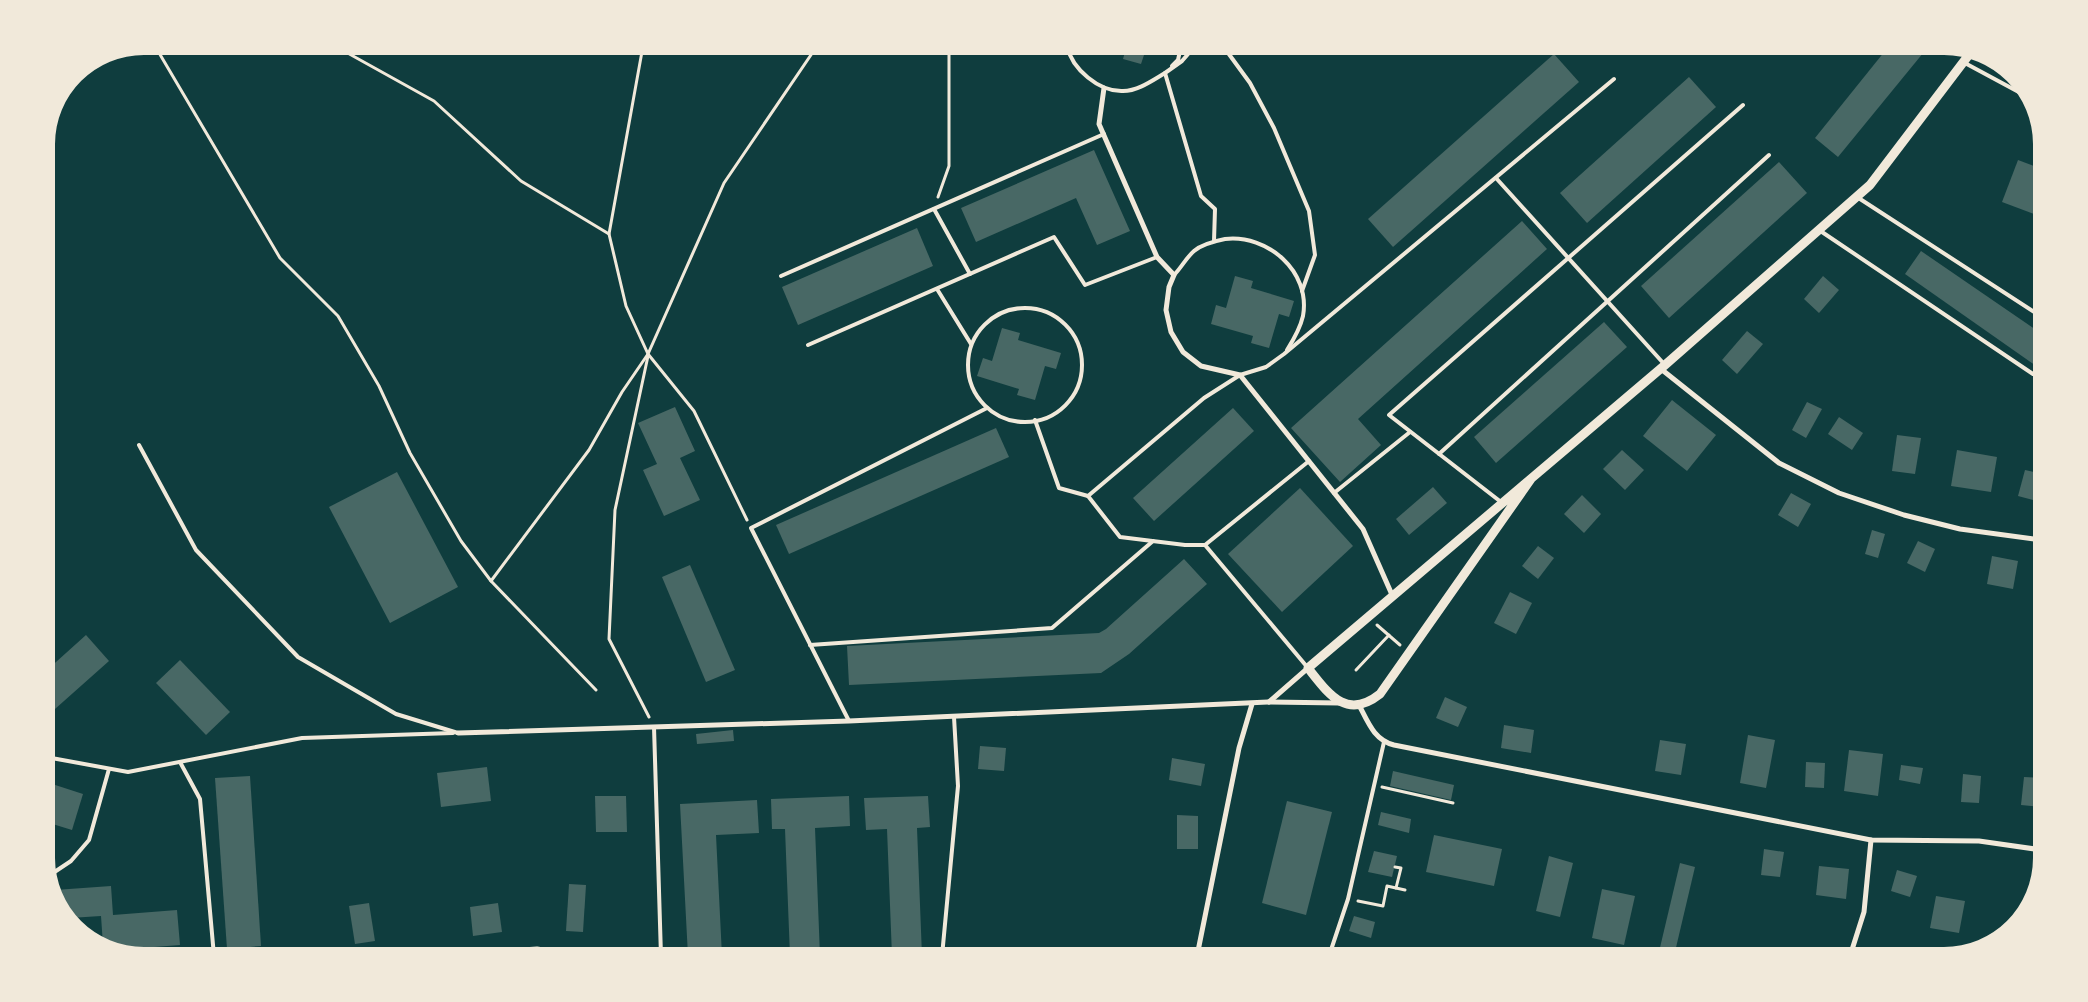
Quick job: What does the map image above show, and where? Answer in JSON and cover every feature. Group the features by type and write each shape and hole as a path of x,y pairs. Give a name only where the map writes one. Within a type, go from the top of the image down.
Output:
{"street":[{"path":"1268,702 1663,367 1870,185 1966,58"},
{"path":"1104,88 1099,124 1157,257 1174,275 1168,287 1166,310 1171,332 1183,352 1200,366 1240,375 1363,529 1394,597"},
{"path":"1663,367 1779,463 1839,493 1904,515 1960,529 2033,539"},
{"path":"458,733 954,717 1268,702 1359,705 1370,702 1380,694 1531,479"},
{"path":"1308,668 1329,694 1343,703"},
{"path":"1199,947 1240,748 1252,704"},
{"path":"1359,705 1377,736 1384,742 1871,840 1979,841 2033,849"},
{"path":"1853,947 1864,912 1871,840"}],"lane":[{"path":"1069,55 1080,69 1104,88 1124,91 1145,85 1182,61 1187,55"},
{"path":"1165,73 1178,60 1179,55"},
{"path":"1230,55 1250,83 1274,128 1310,211 1315,255 1302,291"},
{"path":"1970,59 2012,87"},
{"path":"1165,73 1202,196 1215,209 1214,241"},
{"path":"1088,496 1204,398 1240,375 1266,367 1284,354 1614,79"},
{"path":"1503,504 1389,415 1743,105"},
{"path":"781,276 1104,134"},
{"path":"1439,454 1769,155"},
{"path":"1496,178 1608,302 1663,367"},
{"path":"1857,196 2033,311"},
{"path":"934,209 970,274"},
{"path":"1819,230 2033,373"},
{"path":"808,345 1054,237 1086,285 1157,257"},
{"path":"1174,275 1194,251 1214,241 1237,238 1259,242 1278,253 1293,270 1302,291 1303,314 1297,335 1284,354"},
{"path":"936,289 972,345"},
{"path":"1020,308 1040,310 1056,317 1070,330 1079,346 1082,364 1079,382 1071,398 1058,411 1035,420 1023,422 1004,418 987,408 975,393 968,375 968,356 972,345 974,338 986,322 1002,312 1020,308"},
{"path":"849,721 751,528 987,408"},
{"path":"1035,420 1059,488 1088,496 1120,536 1153,541 1205,545 1309,461"},
{"path":"1334,493 1410,432"},
{"path":"139,445 196,550 298,657 396,714 458,733"},
{"path":"810,645 1052,628 1153,541"},
{"path":"1205,545 1308,668"},
{"path":"943,947 958,786 954,717"},
{"path":"654,726 661,947"},
{"path":"55,759 128,772 302,738 458,733"},
{"path":"1332,947 1348,898 1384,742"},
{"path":"180,762 200,799 213,947"},
{"path":"56,871 72,861 89,840 109,769"}],"path":[{"path":"160,55 280,258 338,316 379,386 410,453 461,541 491,581 596,690"},
{"path":"351,55 434,102 521,181 609,234"},
{"path":"642,55 609,234 626,306 648,354 694,411 751,528"},
{"path":"491,581 589,450 622,392 648,354 724,182 811,55"},
{"path":"934,209 949,166 948,55"},
{"path":"648,354 615,510 609,639 654,726"},
{"path":"1368,617 1409,653"},
{"path":"1356,670 1389,635"},
{"path":"1374,785 1453,803"},
{"path":"1395,867 1401,868 1396,888"},
{"path":"1348,898 1383,906 1387,886 1405,890"}],"building":[{"path":"1124,55 1144,55 1141,64 1123,59"},
{"path":"1553,55 1579,82 1393,247 1368,219"},
{"path":"1882,55 1921,55 1838,157 1815,138"},
{"path":"1689,77 1716,107 1587,223 1560,193"},
{"path":"1094,150 1130,231 1097,245 1076,198 976,242 961,208"},
{"path":"2018,160 2033,166 2033,214 2002,202"},
{"path":"1779,162 1807,193 1669,318 1641,286"},
{"path":"1522,221 1547,249 1358,419 1381,445 1340,482 1291,428"},
{"path":"917,228 933,266 798,325 782,287"},
{"path":"1921,251 2033,328 2033,364 1905,274"},
{"path":"1235,276 1253,281 1251,288 1294,301 1289,317 1279,314 1269,348 1251,343 1253,336 1211,324 1216,305 1226,308"},
{"path":"1823,276 1839,290 1819,313 1804,299"},
{"path":"1604,322 1627,347 1496,463 1474,437"},
{"path":"1002,328 1020,333 1018,340 1061,353 1056,369 1045,366 1035,400 1017,395 1019,389 977,376 983,358 992,361"},
{"path":"1747,331 1763,344 1737,374 1722,360"},
{"path":"1672,400 1716,435 1687,471 1643,436"},
{"path":"1807,402 1822,409 1806,438 1792,430"},
{"path":"675,407 695,451 680,458 700,500 664,516 643,470 657,464 638,423"},
{"path":"1233,408 1254,431 1154,521 1133,498"},
{"path":"1839,417 1863,433 1852,450 1828,434"},
{"path":"996,428 1009,457 789,554 776,525"},
{"path":"1897,435 1921,438 1915,474 1892,471"},
{"path":"1622,450 1644,470 1625,490 1603,469"},
{"path":"1957,450 1997,457 1991,492 1951,486"},
{"path":"2025,470 2033,472 2033,500 2018,496"},
{"path":"397,472 458,587 390,623 329,507"},
{"path":"1433,487 1447,503 1409,535 1396,519"},
{"path":"1300,488 1353,546 1282,612 1228,554"},
{"path":"1791,493 1811,504 1798,527 1778,515"},
{"path":"1582,495 1601,514 1584,533 1564,514"},
{"path":"1872,530 1885,534 1878,558 1865,554"},
{"path":"1918,541 1935,549 1925,572 1907,563"},
{"path":"1538,546 1554,558 1538,579 1522,566"},
{"path":"1992,556 2018,561 2013,589 1987,584"},
{"path":"1184,559 1207,584 1129,654 1101,673 849,685 847,646 1099,633 1106,629"},
{"path":"690,565 735,670 706,682 662,577"},
{"path":"1510,592 1532,603 1516,634 1494,623"},
{"path":"86,635 109,661 55,709 55,663"},
{"path":"180,660 230,712 206,735 156,683"},
{"path":"1445,697 1467,707 1458,727 1436,718"},
{"path":"1504,725 1534,730 1531,753 1501,748"},
{"path":"733,730 734,741 697,744 696,734"},
{"path":"1748,735 1775,740 1766,788 1740,783"},
{"path":"1660,740 1686,744 1681,775 1655,771"},
{"path":"980,746 1006,748 1004,771 978,769"},
{"path":"1849,750 1883,754 1878,796 1844,791"},
{"path":"1172,758 1205,764 1201,786 1169,780"},
{"path":"1806,762 1825,763 1824,788 1805,787"},
{"path":"1901,765 1923,768 1920,784 1899,780"},
{"path":"487,767 491,801 441,807 437,773"},
{"path":"1393,771 1454,785 1451,800 1390,786"},
{"path":"1963,774 1981,776 1979,803 1961,802"},
{"path":"250,776 261,946 227,947 215,778"},
{"path":"2024,777 2033,778 2033,806 2021,805"},
{"path":"55,785 83,794 72,830 55,825"},
{"path":"595,796 626,796 627,832 596,832"},
{"path":"849,796 850,826 815,828 820,947 790,947 785,829 772,829 771,799"},
{"path":"928,796 930,827 917,828 922,947 892,947 887,829 866,830 864,798"},
{"path":"757,800 759,833 716,835 722,947 688,947 680,804"},
{"path":"1287,801 1332,812 1306,915 1262,903"},
{"path":"1381,812 1411,819 1409,833 1378,825"},
{"path":"1177,815 1198,816 1198,849 1177,849"},
{"path":"1434,835 1502,849 1494,886 1426,872"},
{"path":"1764,849 1784,852 1780,877 1761,875"},
{"path":"1374,851 1397,856 1392,877 1368,872"},
{"path":"1549,856 1573,863 1560,917 1536,911"},
{"path":"1680,863 1695,867 1676,947 1660,947"},
{"path":"1819,866 1849,869 1846,899 1816,895"},
{"path":"1897,870 1917,876 1910,897 1891,891"},
{"path":"569,884 586,885 583,932 566,931"},
{"path":"111,886 113,915 177,910 180,945 138,947 110,940 102,936 101,916 78,918 61,890"},
{"path":"1602,889 1635,896 1624,945 1592,938"},
{"path":"1936,896 1965,901 1959,933 1930,928"},
{"path":"369,903 375,941 355,944 349,906"},
{"path":"498,903 502,932 473,936 470,907"},
{"path":"1354,916 1375,922 1371,938 1349,931"}]}
